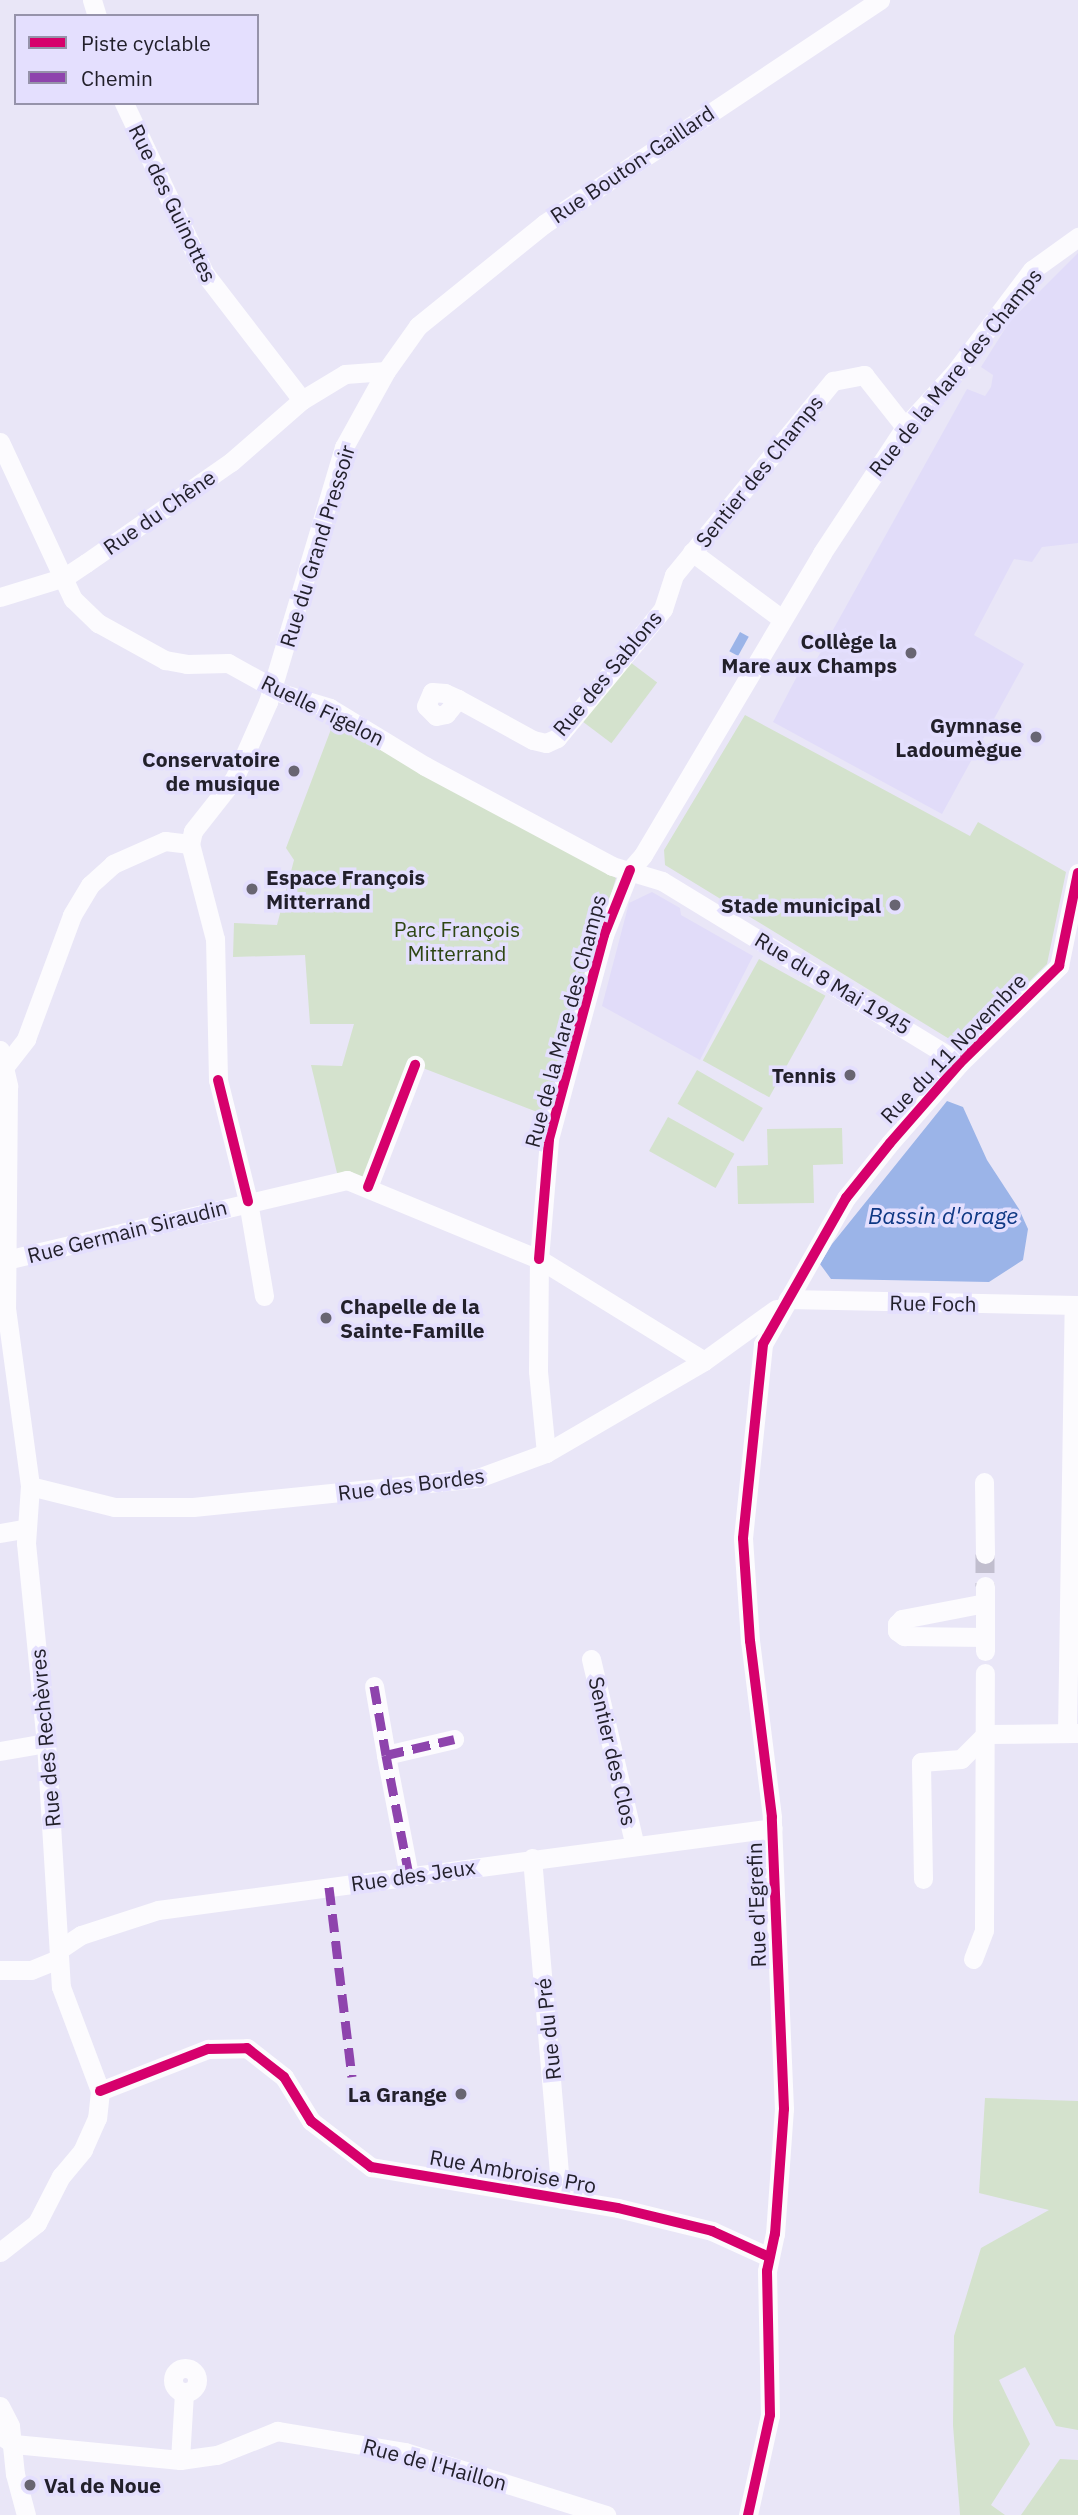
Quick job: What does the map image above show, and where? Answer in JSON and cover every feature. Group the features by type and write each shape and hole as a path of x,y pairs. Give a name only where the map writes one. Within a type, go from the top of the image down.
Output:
{"street":[{"name":"Rue Bouton-Gaillard","path":"345,374 386,371 399,348 418,326 544,224 880,0"},
{"name":"Rue des Guinottes","path":"125,105 205,274 302,400"},
{"name":"Rue de la Mare des Champs","path":"546,1453 538,1371 539,1259 549,1139 604,934 630,870 643,855 782,619 905,427 955,372 1032,270 1078,237"},
{"name":"Rue Bouton-Gaillard","path":"302,400 345,374 399,348"},
{"name":"Rue du Grand Pressoir","path":"190,844 193,831 234,779 272,686 344,447 386,371"},
{"name":"Sentier des Champs","path":"782,619 692,552 833,381 864,375 905,427"},
{"name":"Rue du Chêne","path":"0,597 65,577 231,461 302,400"},
{"name":"Ruelle Figelon","path":"0,442 83,611 165,660 187,664 228,663 272,686 330,708 425,766 612,866 630,870"},
{"name":"Rue des Sablons","path":"458,699 533,740 546,743 557,738 663,609 674,575 692,552"},
{"path":"3,1058 26,1039 72,915 90,885 113,864 165,841 190,844 215,939 218,1080 248,1201 264,1296"},
{"name":"Rue du 8 Mai 1945","path":"630,870 684,894 960,1063"},
{"name":"Rue du 11 Novembre","path":"788,1299 846,1198 960,1063 1059,966 1078,873"},
{"name":"Rue des Rechèvres","path":"3,1058 6,1260 3,1309 30,1486 27,1528 46,1743 61,1987 100,2091"},
{"path":"368,1187 415,1065"},
{"name":"Rue Germain Siraudin","path":"6,1260 248,1201 347,1180 539,1259 704,1361"},
{"name":"Rue Foch","path":"788,1299 1076,1305"},
{"name":"Rue des Bordes","path":"30,1486 114,1507 192,1507 460,1482 546,1453 704,1361 788,1299"},
{"name":"Rue d'Egrefin","path":"748,2515 759,2480 770,2415 769,2257 775,2234 784,2109 773,1828 750,1641 743,1538 763,1344 788,1299"},
{"path":"923,1879 920,1762 961,1759 986,1734 1072,1733 1076,1305"},
{"path":"984,1482 985,1554"},
{"path":"0,1533 27,1528"},
{"path":"985,1594 985,1644 904,1636 897,1632 897,1624 902,1619 985,1594"},
{"name":"Sentier des Clos","path":"591,1659 634,1843"},
{"path":"973,1959 984,1930 985,1673"},
{"path":"374,1686 409,1875"},
{"path":"386,1755 454,1739"},
{"path":"0,1751 46,1743"},
{"name":"Rue des Jeux","path":"0,1970 31,1970 59,1954 81,1935 158,1910 634,1843 773,1828"},
{"name":"Rue du Pré","path":"532,1858 561,2199"},
{"name":"Rue Ambroise Pro","path":"100,2091 208,2049 228,2046 247,2048 284,2077 311,2121 371,2167 561,2199 712,2231 769,2257"},
{"path":"0,2252 37,2224 61,2176 83,2150 97,2118 100,2091"},
{"path":"180,2459 184,2392"},
{"path":"0,2406 26,2515"},
{"name":"Rue de l'Haillon","path":"7,2440 180,2459 217,2455 277,2431 405,2452 606,2515"}],"shaded area":[{"path":"1078,253 1078,543 1042,547 1032,562 1014,559 974,635 1024,664 942,814 773,722 805,661 814,664 967,389 985,396 991,387 993,375 981,367 1010,321"},
{"path":"652,892 680,908 681,915 753,956 700,1060 602,1006 629,903"}],"green space":[{"path":"626,659 657,682 611,743 580,720"},
{"name":"Stade municipal","path":"745,715 970,836 978,822 1066,872 1047,964 973,1036 951,1040 665,865 664,850"},
{"name":"Parc François Mitterrand","path":"333,724 616,878 545,1115 415,1065 365,1177 337,1173 311,1065 342,1066 354,1024 310,1024 305,955 233,957 234,923 277,925 294,860 286,848"},
{"path":"759,959 825,996 769,1097 703,1060"},
{"path":"697,1070 763,1108 743,1142 678,1104"},
{"path":"668,1117 734,1154 716,1188 649,1151"},
{"path":"842,1128 843,1164 813,1165 814,1203 738,1204 737,1166 768,1165 767,1129"},
{"path":"985,2098 1078,2101 1078,2430 1056,2426 1025,2367 999,2380 1030,2444 991,2505 1005,2515 960,2515 953,2425 954,2336 981,2248 1049,2210 979,2193"},
{"path":"1060,2459 1078,2460 1078,2515 1021,2515"}],"water":[{"path":"740,632 749,637 738,656 729,651"},
{"name":"Bassin d'orage","path":"947,1101 963,1107 987,1160 1019,1209 1028,1229 1023,1260 989,1282 831,1279 820,1264 832,1244"}],"tunnel":[{"path":"985,1554 985,1586"}],"marked path":[{"path":"374,1686 386,1755"},
{"path":"409,1875 386,1755 454,1739"},
{"path":"329,1887 352,2077"}],"cycle path":[{"path":"539,1259 549,1139 604,935 630,870"},
{"path":"748,2515 770,2415 767,2271 775,2234 784,2109 772,1817 750,1641 743,1538 763,1344 846,1198 960,1063 1059,966 1078,873"},
{"path":"368,1187 415,1065"},
{"path":"218,1080 248,1201"},
{"path":"100,2091 208,2049 247,2048 284,2077 311,2121 371,2167 618,2208 712,2231 769,2257"}],"place":[{"name":"Collège la Mare aux Champs","path":"911,653"},
{"name":"Gymnase Ladoumègue","path":"1036,737"},
{"name":"Conservatoire de musique","path":"294,771"},
{"name":"Espace François Mitterrand","path":"252,889"},
{"name":"Stade municipal","path":"895,905"},
{"name":"Tennis","path":"850,1075"},
{"name":"Chapelle de la Sainte-Famille","path":"326,1318"},
{"name":"La Grange","path":"461,2094"},
{"name":"Val de Noue","path":"30,2485"}]}
